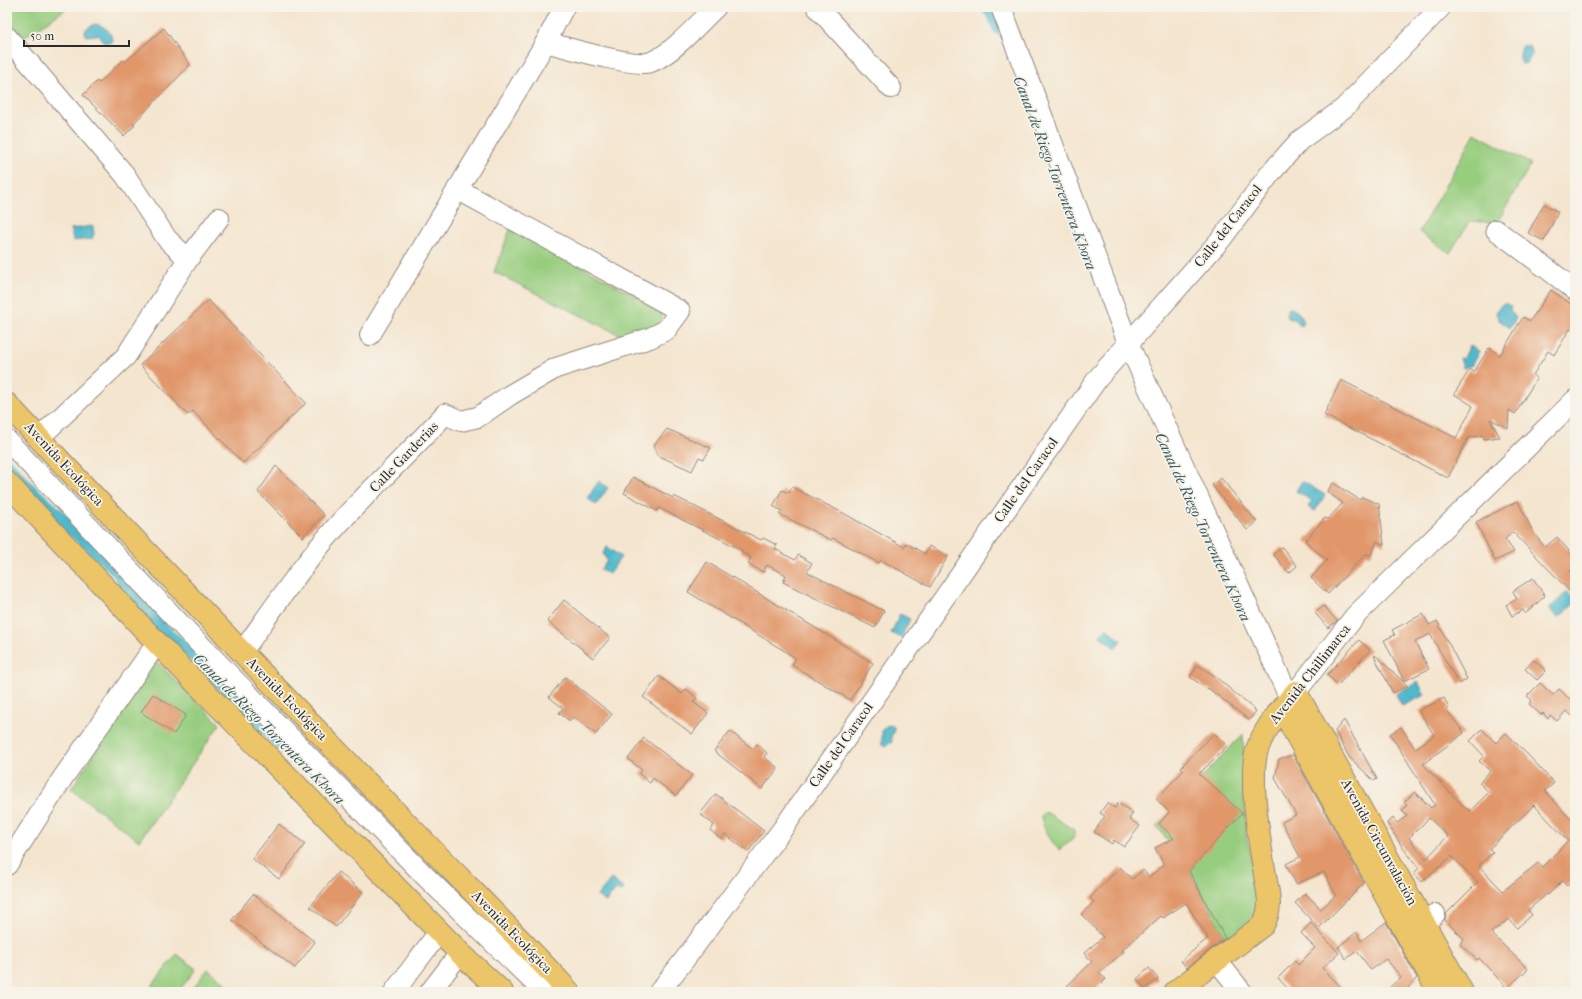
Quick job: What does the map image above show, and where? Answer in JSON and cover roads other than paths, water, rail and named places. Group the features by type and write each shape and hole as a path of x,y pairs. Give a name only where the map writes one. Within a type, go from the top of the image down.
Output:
{"main road":[{"name":"Avenida Ecológica","path":"7,404 242,652 569,992"},
{"path":"7,483 157,643 439,932 502,992"},
{"name":"Avenida Circunvalación","path":"1290,699 1430,919 1462,992"},
{"name":"Avenida Circunvalación","path":"1290,699 1293,729 1439,992"},
{"name":"Avenida Chillimarca","path":"1175,992 1263,925 1270,909 1255,813 1254,764 1257,748 1264,732 1274,717 1290,699"}],"street":[{"path":"370,335 546,42 564,7"},
{"path":"546,42 605,57 636,63 650,62 668,52 716,7"},
{"path":"817,7 891,88"},
{"name":"Avenida Circunvalación","path":"1001,7 1128,343 1290,699"},
{"name":"Calle del Caracol","path":"659,992 784,827 1098,378 1222,238 1269,174 1299,141 1344,108 1440,7"},
{"path":"7,37 125,175 166,239 188,259"},
{"name":"Calle Garderias","path":"242,652 310,558 335,528 413,449 445,414 461,421 478,417 510,395 556,368 666,330 680,311 457,189"},
{"path":"39,438 126,356 188,259 219,218"},
{"path":"1496,230 1575,290"},
{"name":"Avenida Chillimarca","path":"1290,699 1359,611 1575,400"},
{"path":"7,440 187,631 408,859 544,992"},
{"path":"7,865 62,779 157,643"},
{"path":"394,992 439,932"},
{"path":"430,992 460,953"},
{"path":"1217,961 1242,992"}],"water":[{"path":"95,24 104,27 109,31 112,40 110,43 104,42 99,35 86,36 84,34 87,28"},
{"path":"1523,45 1529,46 1532,55 1527,63 1521,64 1520,48"},
{"path":"93,226 94,234 92,239 73,241 71,229"},
{"path":"1502,304 1507,304 1511,307 1510,310 1516,318 1510,328 1499,320 1496,313"},
{"path":"1291,308 1298,312 1301,316 1304,323 1302,326 1299,325 1296,320 1288,318 1286,315 1288,309"},
{"path":"1470,346 1479,351 1472,365 1463,368 1460,358 1463,359"},
{"path":"599,481 608,488 596,505 587,498"},
{"path":"1302,481 1325,495 1315,511 1308,507 1312,501 1296,491"},
{"path":"607,547 621,557 609,574 600,570 607,561 603,553"},
{"path":"1567,592 1575,600 1575,603 1558,618 1549,609"},
{"path":"900,614 910,619 901,638 891,633"},
{"path":"1106,628 1121,640 1115,648 1100,636"},
{"path":"1418,682 1425,695 1402,706 1396,694"},
{"path":"891,725 894,727 894,733 891,735 892,742 885,746 882,745 882,730 886,726"},
{"path":"611,879 624,889 621,893 616,889 606,902 597,896"}],"waterway":[{"name":"Canal de Riego Torrentera Khora","path":"988,7 995,15 1000,28"},
{"name":"Canal de Riego Torrentera Khora","path":"7,466 28,489 118,570 133,596 169,637 193,654 295,757"}]}
